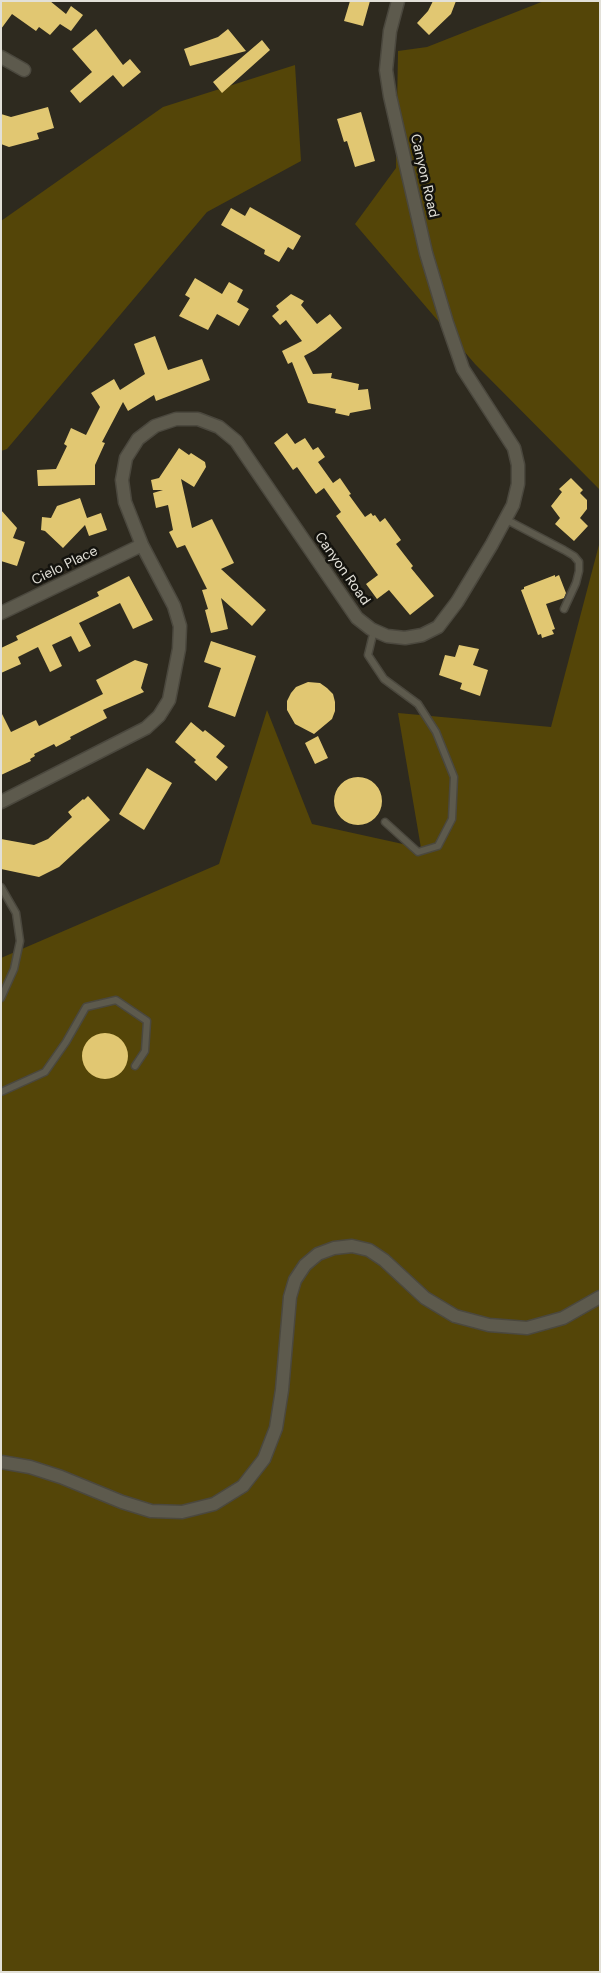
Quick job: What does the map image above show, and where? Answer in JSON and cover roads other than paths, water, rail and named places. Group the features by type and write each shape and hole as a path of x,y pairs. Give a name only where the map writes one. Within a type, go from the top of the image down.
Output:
{"street":[{"name":"Canyon Road","path":"1,802 146,728 159,716 169,700 179,649 180,626 174,606 142,545 125,502 122,480 126,458 138,440 155,426 176,419 198,419 219,427 236,441 358,618 374,630 388,636 405,638 422,635 438,627 457,602 513,505 518,484 518,465 514,448 463,369 426,253 390,96 386,70 390,31 398,1"},
{"path":"1,57 24,70"},
{"name":"Cielo Place","path":"1,613 142,545"},
{"path":"1,1462 30,1467 61,1477 122,1502 151,1511 182,1512 214,1504 243,1486 264,1459 276,1428 282,1390 290,1297 295,1280 304,1265 318,1254 334,1248 352,1246 370,1250 384,1260 425,1298 455,1316 489,1325 527,1328 563,1318 600,1297"}],"lane":[{"path":"505,519 569,553 579,562 576,583 564,609"},
{"path":"374,630 368,655 384,679 418,704 436,732 454,777 452,819 438,846 418,852 385,822"},
{"path":"1,887 16,913 20,941 14,969 1,998"},
{"path":"1,1092 45,1072 66,1042 86,1007 116,1000 147,1021 145,1051 135,1066"}]}
